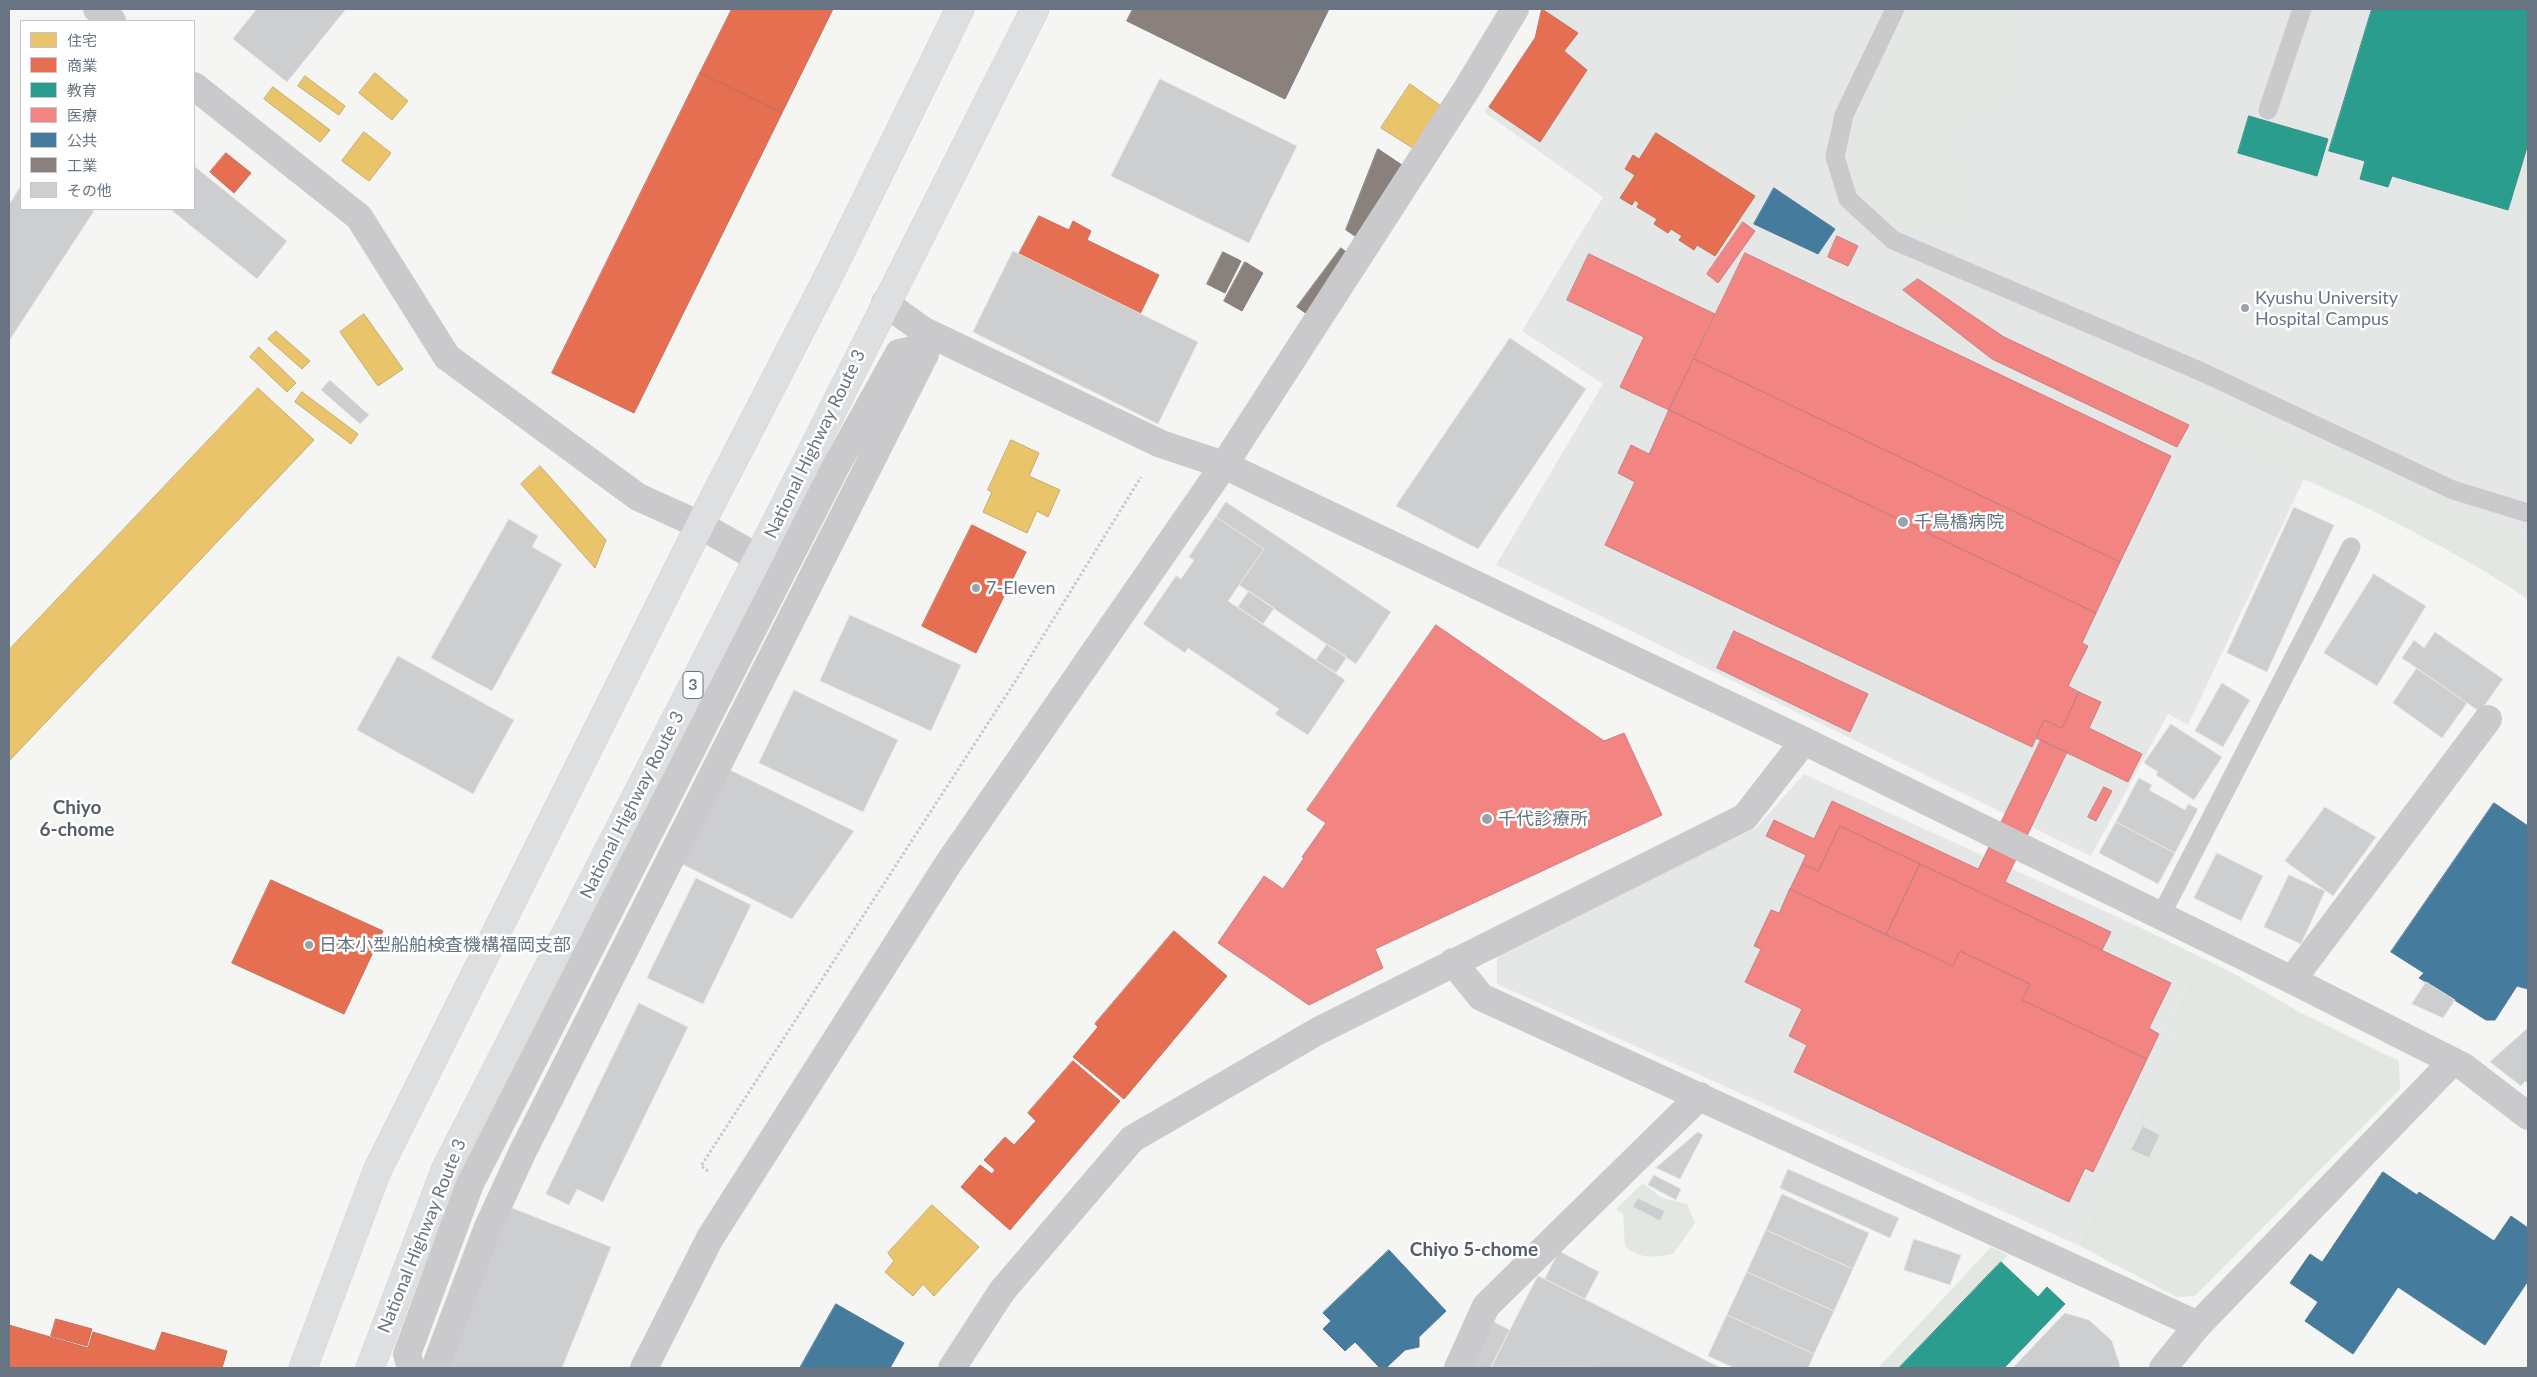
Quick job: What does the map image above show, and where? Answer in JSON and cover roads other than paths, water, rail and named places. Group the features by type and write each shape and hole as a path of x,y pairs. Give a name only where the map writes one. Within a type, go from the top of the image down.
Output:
{"highway":[{"path":"303,1368 377,1171 700,525 829,275 960,9"},
{"name":"National Highway Route 3","path":"370,1368 446,1168 758,558 1035,9"}],"street":[{"path":"97,9 111,20"},
{"path":"644,1368 710,1238 948,864 1224,465 1468,87 1515,9"},
{"path":"195,87 359,217 447,357 638,498 700,525 758,558"},
{"path":"885,303 924,330 1161,444 1224,465 1804,741 2292,980 2452,1061 2528,1116"},
{"path":"411,1368 407,1354 470,1184 836,466 899,353 914,350 925,354 523,1151 488,1227 435,1368"},
{"path":"2292,980 2488,719"},
{"path":"952,1368 1002,1290 1132,1139 1318,1031 1746,817 1804,741"},
{"path":"1453,962 1481,997 2198,1325"},
{"path":"2163,1368 2198,1325 2452,1061"},
{"path":"1458,1368 1486,1306 1700,1096"}],"lane":[{"path":"1895,9 1844,115 1835,157 1848,199 1892,240 2202,372 2453,490 2528,513"},
{"path":"2268,110 2302,9"},
{"path":"2160,917 2352,546"}],"place":[{"name":"Kyushu University Hospital Campus","path":"2245,308"},
{"name":"千鳥橋病院","path":"1903,522"},
{"name":"7-Eleven","path":"976,588"},
{"name":"千代診療所","path":"1487,819"},
{"name":"日本小型船舶検査機構福岡支部","path":"309,945"}],"district":[{"name":"Chiyo 6-chome","path":"77,819"},
{"name":"Chiyo 5-chome","path":"1474,1250"}]}
